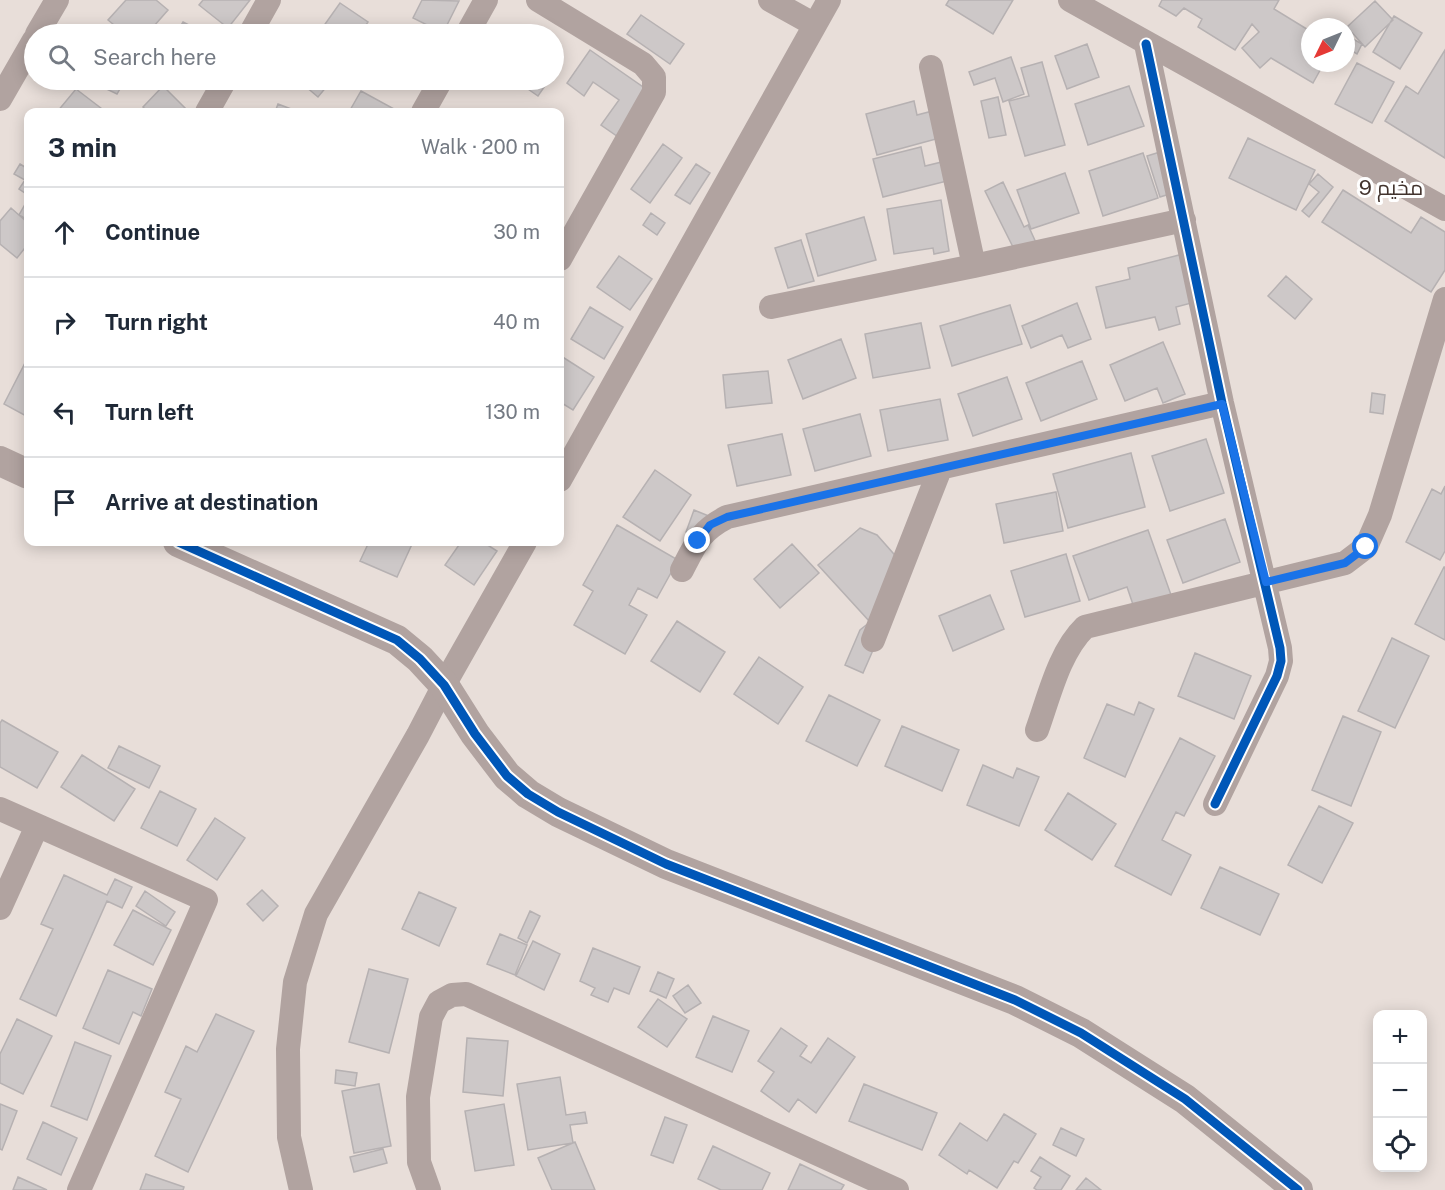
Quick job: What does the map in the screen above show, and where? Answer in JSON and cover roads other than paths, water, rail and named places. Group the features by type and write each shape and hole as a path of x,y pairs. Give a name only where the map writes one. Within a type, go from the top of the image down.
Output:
{"street":[{"path":"44,24 57,0"},
{"path":"256,24 269,0"},
{"path":"473,24 486,0"},
{"path":"538,0 643,64 654,77 654,92 564,252"},
{"path":"770,0 815,25"},
{"path":"564,473 829,0"},
{"path":"1070,0 1445,209"},
{"path":"1146,44 1222,404 1280,648 1281,661 1277,676 1215,804"},
{"path":"0,98 24,57"},
{"path":"931,67 974,266"},
{"path":"209,108 219,90"},
{"path":"425,108 435,90"},
{"path":"771,307 1184,220"},
{"path":"1037,730 1067,650 1085,627 1345,563 1366,547 1380,515 1445,299"},
{"path":"682,570 710,525 727,517 1222,404"},
{"path":"0,461 24,472"},
{"path":"873,640 940,468"},
{"path":"187,546 397,640 420,659 444,685 475,734 507,776 528,794 558,812 666,864 1015,1000 1081,1033 1185,1099 1298,1190"},
{"path":"301,1190 289,1137 288,1049 295,982 316,914 523,546"},
{"path":"0,809 206,900 79,1190"},
{"path":"0,908 37,826"},
{"path":"429,1190 419,1162 418,1097 431,1017 439,1002 452,995 466,994 897,1190"}],"district":[{"name":"مخيم 9","path":"1391,187"}]}
